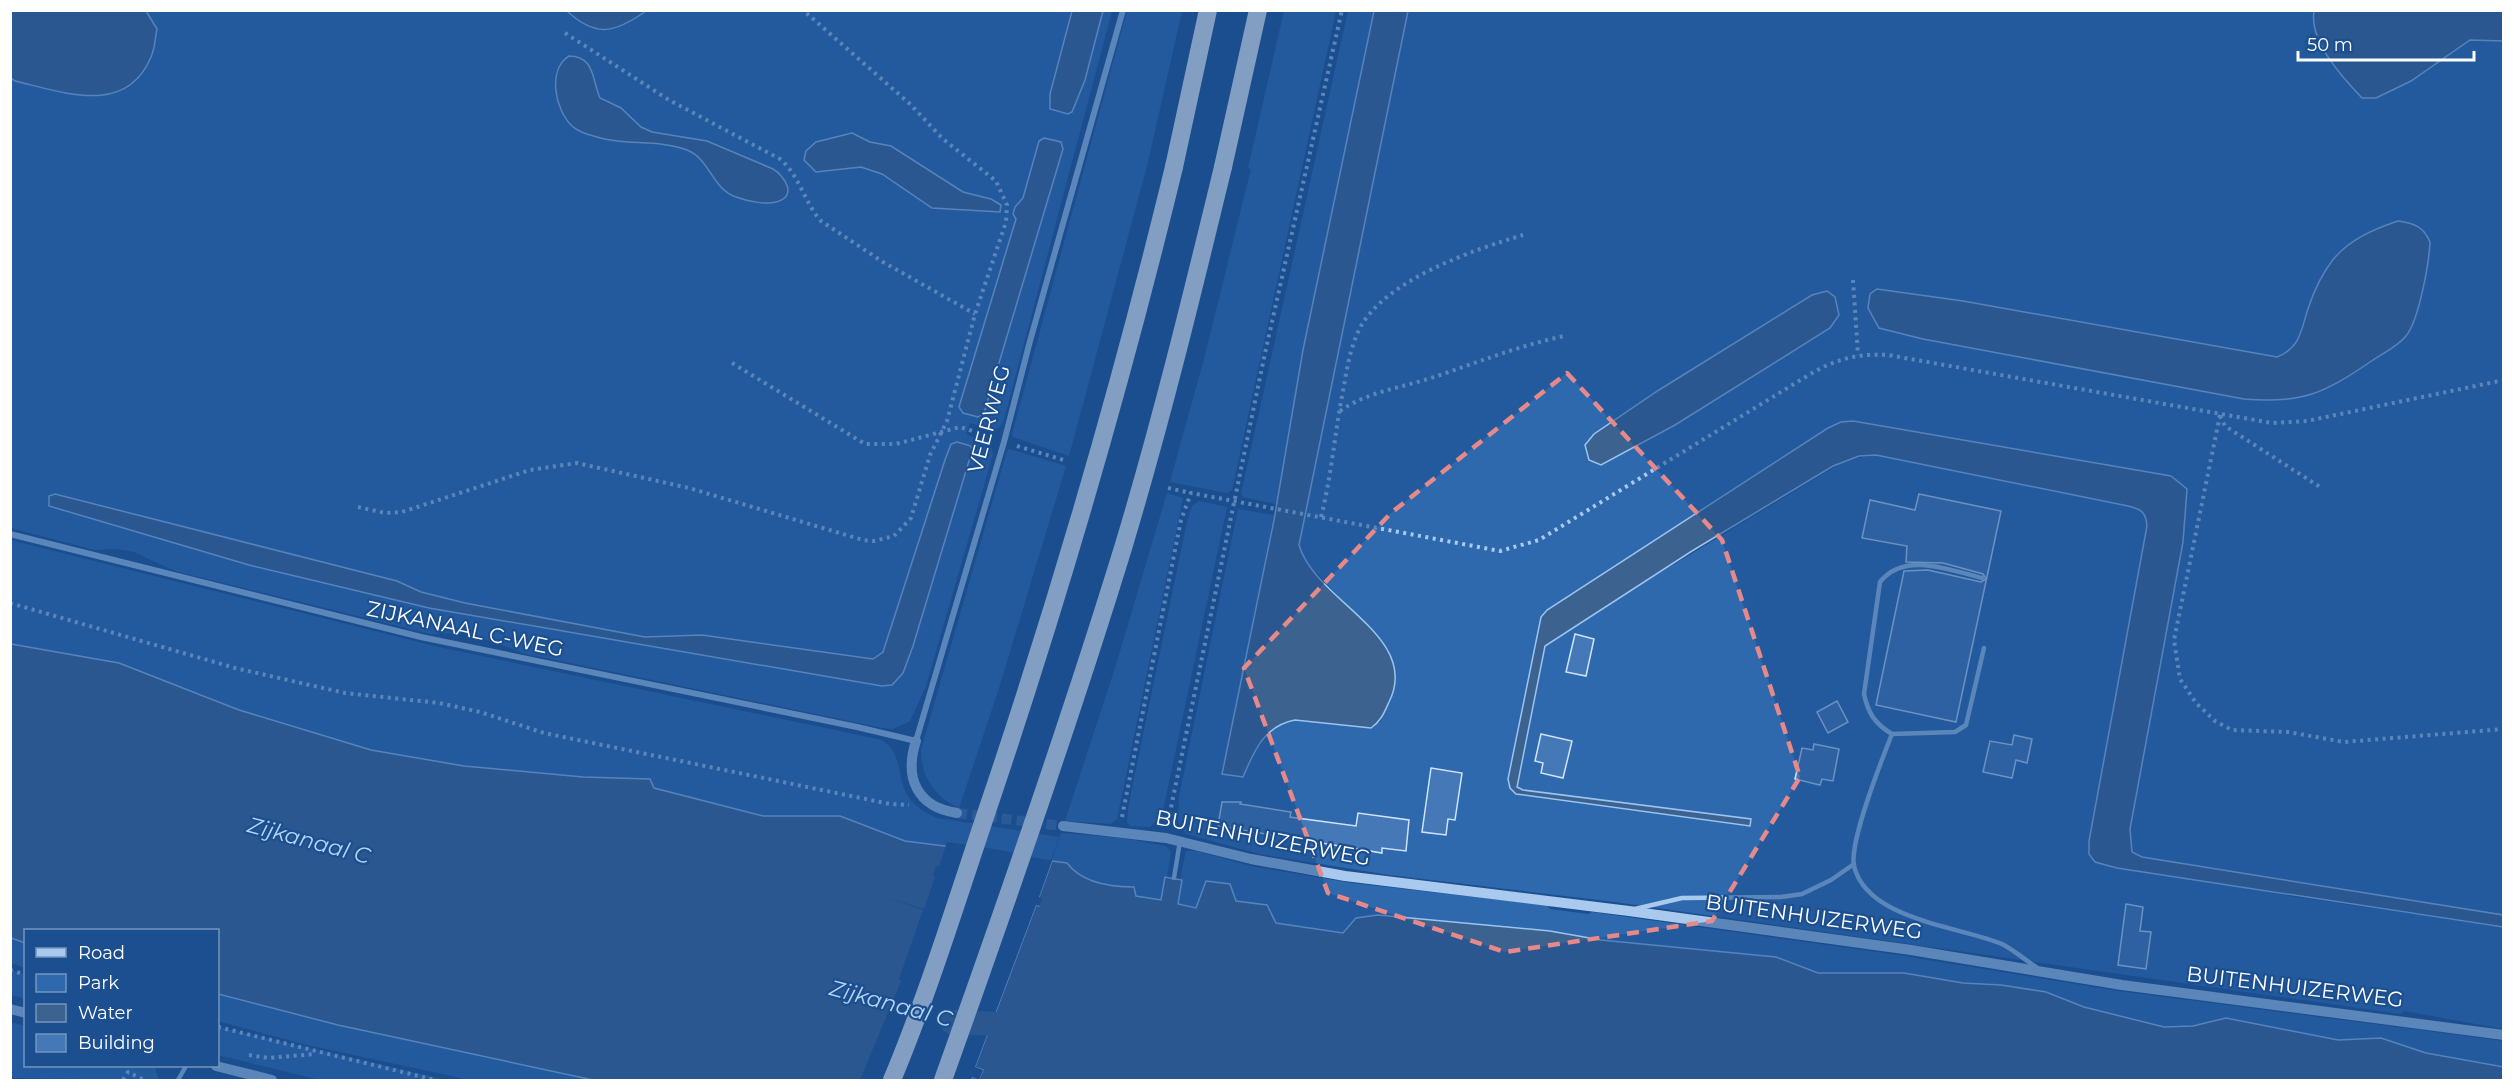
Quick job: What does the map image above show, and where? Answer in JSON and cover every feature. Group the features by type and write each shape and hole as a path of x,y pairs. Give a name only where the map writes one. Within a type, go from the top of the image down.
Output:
{"highway":[{"path":"892,1080 967,875 1072,550 1114,407 1174,167 1209,10"},
{"path":"943,1080 1063,737 1120,558 1172,372 1223,167 1258,10"}],"street":[{"name":"VEERWEG","path":"931,804 923,798 913,780 911,760 1004,442 1033,329 1124,10"},
{"name":"ZIJKANAAL C-WEG","path":"10,534 410,635 916,741"},
{"path":"931,804 957,813"},
{"path":"1063,826 1121,831"},
{"name":"BUITENHUIZERWEG","path":"1121,831 1166,838 1251,859 1345,876 1629,911 1900,948 2122,985 2504,1035"},
{"path":"219,1066 272,1080"}],"lane":[{"path":"1982,578 1938,567 1902,565 1886,573 1880,582 1864,694 1866,705 1875,722 1892,734 1955,732 1966,725 1984,648"},
{"path":"1892,734 1858,834 1854,864 1866,887 1890,907 2004,945 2042,971"},
{"path":"1174,879 1180,841"},
{"path":"1629,911 1682,898 1781,897 1802,894 1831,880 1854,864"}],"path":[{"path":"358,507 385,513 402,512 530,470 577,463 646,476 863,540 874,541 894,536 907,525 914,510 930,455 944,430 975,314 1006,222 1007,205 1002,189 803,10"},
{"path":"1166,838 1184,737 1234,501 1342,10"},
{"path":"565,33 669,100 780,159 794,174 814,213 821,221 883,262 975,314"},
{"path":"1321,517 1339,411 1355,339 1365,320 1383,298 1407,282 1459,258 1523,235"},
{"path":"1853,280 1858,355"},
{"path":"1339,411 1365,397 1429,379 1500,352 1564,336"},
{"path":"1168,488 1490,550 1521,547 1548,535 1814,372 1839,360 1858,355 1888,355 2272,423 2295,423 2504,380"},
{"path":"732,363 865,444 896,444 960,427 1067,461"},
{"path":"2220,415 2225,426 2320,487"},
{"path":"2220,415 2174,640 2180,679 2196,704 2215,721 2232,730 2288,732 2344,742 2504,729"},
{"path":"1121,831 1182,520 1191,493"},
{"path":"10,603 193,657 345,693 439,703 480,712 544,734 890,804 931,804"},
{"path":"219,1027 320,1054 435,1080"},
{"path":"238,1053 268,1058 320,1054"},
{"path":"123,1080 128,1072 144,1080"}],"highlighted area":[{"path":"1567,373 1722,540 1800,777 1712,921 1505,952 1328,893 1244,668 1391,513"}],"green space":[{"path":"10,11 1112,11 1003,423 996,430 970,423 966,434 991,446 993,454 926,686 910,721 893,729 883,728 527,654 467,633 431,634 175,571 134,552 117,549 95,550 11,528"},
{"path":"1127,11 1182,11 1148,162 1069,456 1013,437 1012,434"},
{"path":"1284,11 1336,11 1232,490 1227,493 1170,482 1204,359 1251,169 1248,168"},
{"path":"1348,11 1374,11 1303,350 1276,504 1243,497 1241,494"},
{"path":"1408,11 2503,11 2503,915 2142,857 2132,852 2130,829 2183,542 2187,489 2171,476 1853,421 1841,422 1828,428 1547,610 1541,617 1514,750 1545,645 1551,639 1846,460 1876,455 2140,509 2146,517 2147,526 2089,854 2283,895 2503,927 2503,1029 2405,1011 2401,1014 1615,902 1389,875 1260,854 1186,834 1178,822 1179,797 1238,509 1274,515 1222,774 1243,777 1262,739 1281,724 1308,719 1380,722 1387,707 1389,650 1308,564 1299,545"},
{"path":"1009,449 1066,466 999,688 959,808 943,798 931,785 924,769 921,750"},
{"path":"1167,493 1183,498 1117,819 1111,824 1065,821 1116,665"},
{"path":"1199,501 1227,507 1162,815 1150,827 1130,826 1127,822 1129,803 1188,517 1192,506"},
{"path":"10,540 438,647 882,740 891,748 896,758 904,789 910,799 921,809 937,818 1059,837 1051,860 905,841 840,816 763,816 654,788 649,779 583,777 464,766 371,750 239,710 201,694 11,644"},
{"path":"1061,833 1121,838 1166,846 1171,852 1167,877 1180,879 1186,851 1196,851 1255,867 1352,883 1547,905 1550,909 1588,914 1592,912 1891,954 2118,991 2504,1041 2503,1080 971,1080 973,1077 979,1079 983,1070 975,1067 1036,905 1039,906 1039,897"},
{"path":"10,938 24,943 24,968 11,963"},
{"path":"11,970 24,974 24,999 11,995"},
{"path":"219,994 338,1025 593,1080 470,1080 303,1044 219,1021"},
{"path":"10,1022 24,1026 24,1067 154,1067 159,1080 11,1078"},
{"path":"219,1027 446,1080 320,1080 219,1055"}],"water":[{"path":"10,11 146,11 157,29 153,51 140,76 126,88 110,94 92,96 73,94 15,81 11,78"},
{"path":"567,11 646,11 615,28 597,29 577,20"},
{"path":"1072,11 1103,11 1085,80 1072,112 1068,114 1050,109 1050,94"},
{"path":"1374,11 1408,11 1299,545 1309,565 1324,584 1379,638 1391,658 1395,679 1389,702 1380,720 1371,728 1295,720 1284,723 1275,728 1262,741 1243,777 1222,774 1274,520 1303,350"},
{"path":"2314,11 2503,11 2503,41 2470,40 2411,81 2376,98 2362,98 2345,80 2322,46 2314,22"},
{"path":"569,56 584,60 588,65 600,98 621,108 641,127 652,132 707,141 773,169 785,181 788,191 786,196 772,203 740,198 721,188 701,160 687,150 665,145 608,140 574,128 561,110 556,90 558,71 562,62"},
{"path":"852,133 870,142 891,146 963,192 991,199 1001,205 1000,212 932,208 882,174 861,167 816,172 804,160 806,151 816,142"},
{"path":"1044,138 1061,142 1063,149 984,413 978,417 963,413 959,407 1016,219 1013,214 1015,207 1023,198 1039,141"},
{"path":"2398,221 2418,227 2430,242 2422,291 2411,328 2403,340 2341,381 2298,398 2244,399 1923,339 1879,328 1868,308 1870,294 1877,289 1963,301 2277,357 2285,353 2296,342 2316,288 2338,254 2362,236"},
{"path":"1827,291 1835,297 1839,315 1830,328 1675,425 1601,465 1589,460 1585,445 1594,434 1659,390 1812,295"},
{"path":"1853,421 2171,476 2187,489 2183,542 2130,829 2132,852 2142,857 2503,915 2503,927 2117,868 2095,862 2089,854 2089,841 2147,526 2144,514 2128,506 1876,455 1859,456 1833,466 1692,551 1545,646 1517,787 1523,790 1751,819 1750,826 1516,794 1510,788 1508,779 1541,617 1547,610 1828,428 1841,422"},
{"path":"957,442 971,446 972,451 913,646 903,673 892,685 882,686 429,608 249,565 49,506 49,496 55,494 397,581 421,592 465,603 645,637 702,635 873,659 883,652 945,460 951,444"},
{"path":"11,644 119,663 239,710 371,750 464,766 583,777 650,779 654,788 763,816 840,816 905,841 1000,853 862,1080 593,1080 338,1025 219,994 219,929 24,929 24,943 11,938"},
{"path":"1052,861 1067,863 1073,870 1088,879 1116,886 1134,887 1136,896 1161,900 1165,877 1182,880 1178,904 1196,908 1206,881 1230,884 1236,901 1267,905 1276,923 1343,933 1356,918 1378,915 1550,931 1601,940 1776,957 1818,973 1904,973 1963,983 2001,985 2046,992 2084,1007 2164,1027 2193,1026 2226,1018 2338,1040 2381,1038 2426,1053 2504,1067 2503,1080 971,1080 973,1077 979,1079 983,1070 975,1067 1036,905 1039,906 1039,897"}],"pier":[{"path":"947,842 1001,850 1046,860 1048,863 1053,858 1039,897 1042,898 1040,906 1036,905 975,1067 983,1070 979,1080 973,1077 968,1080 971,1075 978,1076 979,1072 972,1067 967,1080 877,1080 868,1078 860,1080 901,981 899,979 923,910 885,897 924,909 935,877 933,875 936,866 939,866"}],"building":[{"path":"1919,494 2001,511 1956,722 1876,705 1904,571 1928,570 1981,582 1986,579 1983,574 1943,563 1906,562 1907,546 1862,538 1870,500 1915,510"},
{"path":"1575,634 1594,639 1586,676 1566,672"},
{"path":"1837,701 1848,722 1828,733 1817,712"},
{"path":"1541,734 1572,741 1563,778 1541,773 1543,763 1535,761"},
{"path":"2014,735 2032,739 2027,763 2016,760 2012,778 1983,772 1990,741 2012,745"},
{"path":"1814,744 1839,749 1833,781 1822,779 1820,785 1795,779 1802,748 1813,750"},
{"path":"1431,768 1462,773 1455,820 1448,819 1446,835 1422,832"},
{"path":"1222,802 1241,802 1240,804 1291,812 1290,817 1356,826 1358,813 1409,820 1406,851 1382,848 1382,853 1218,826"},
{"path":"2126,904 2143,907 2140,931 2151,932 2146,969 2118,965"}],"waterway":[{"name":"Zijkanaal C","path":"952,1022 1025,1025"}],"tunnel":[{"path":"957,813 1063,826"}]}
